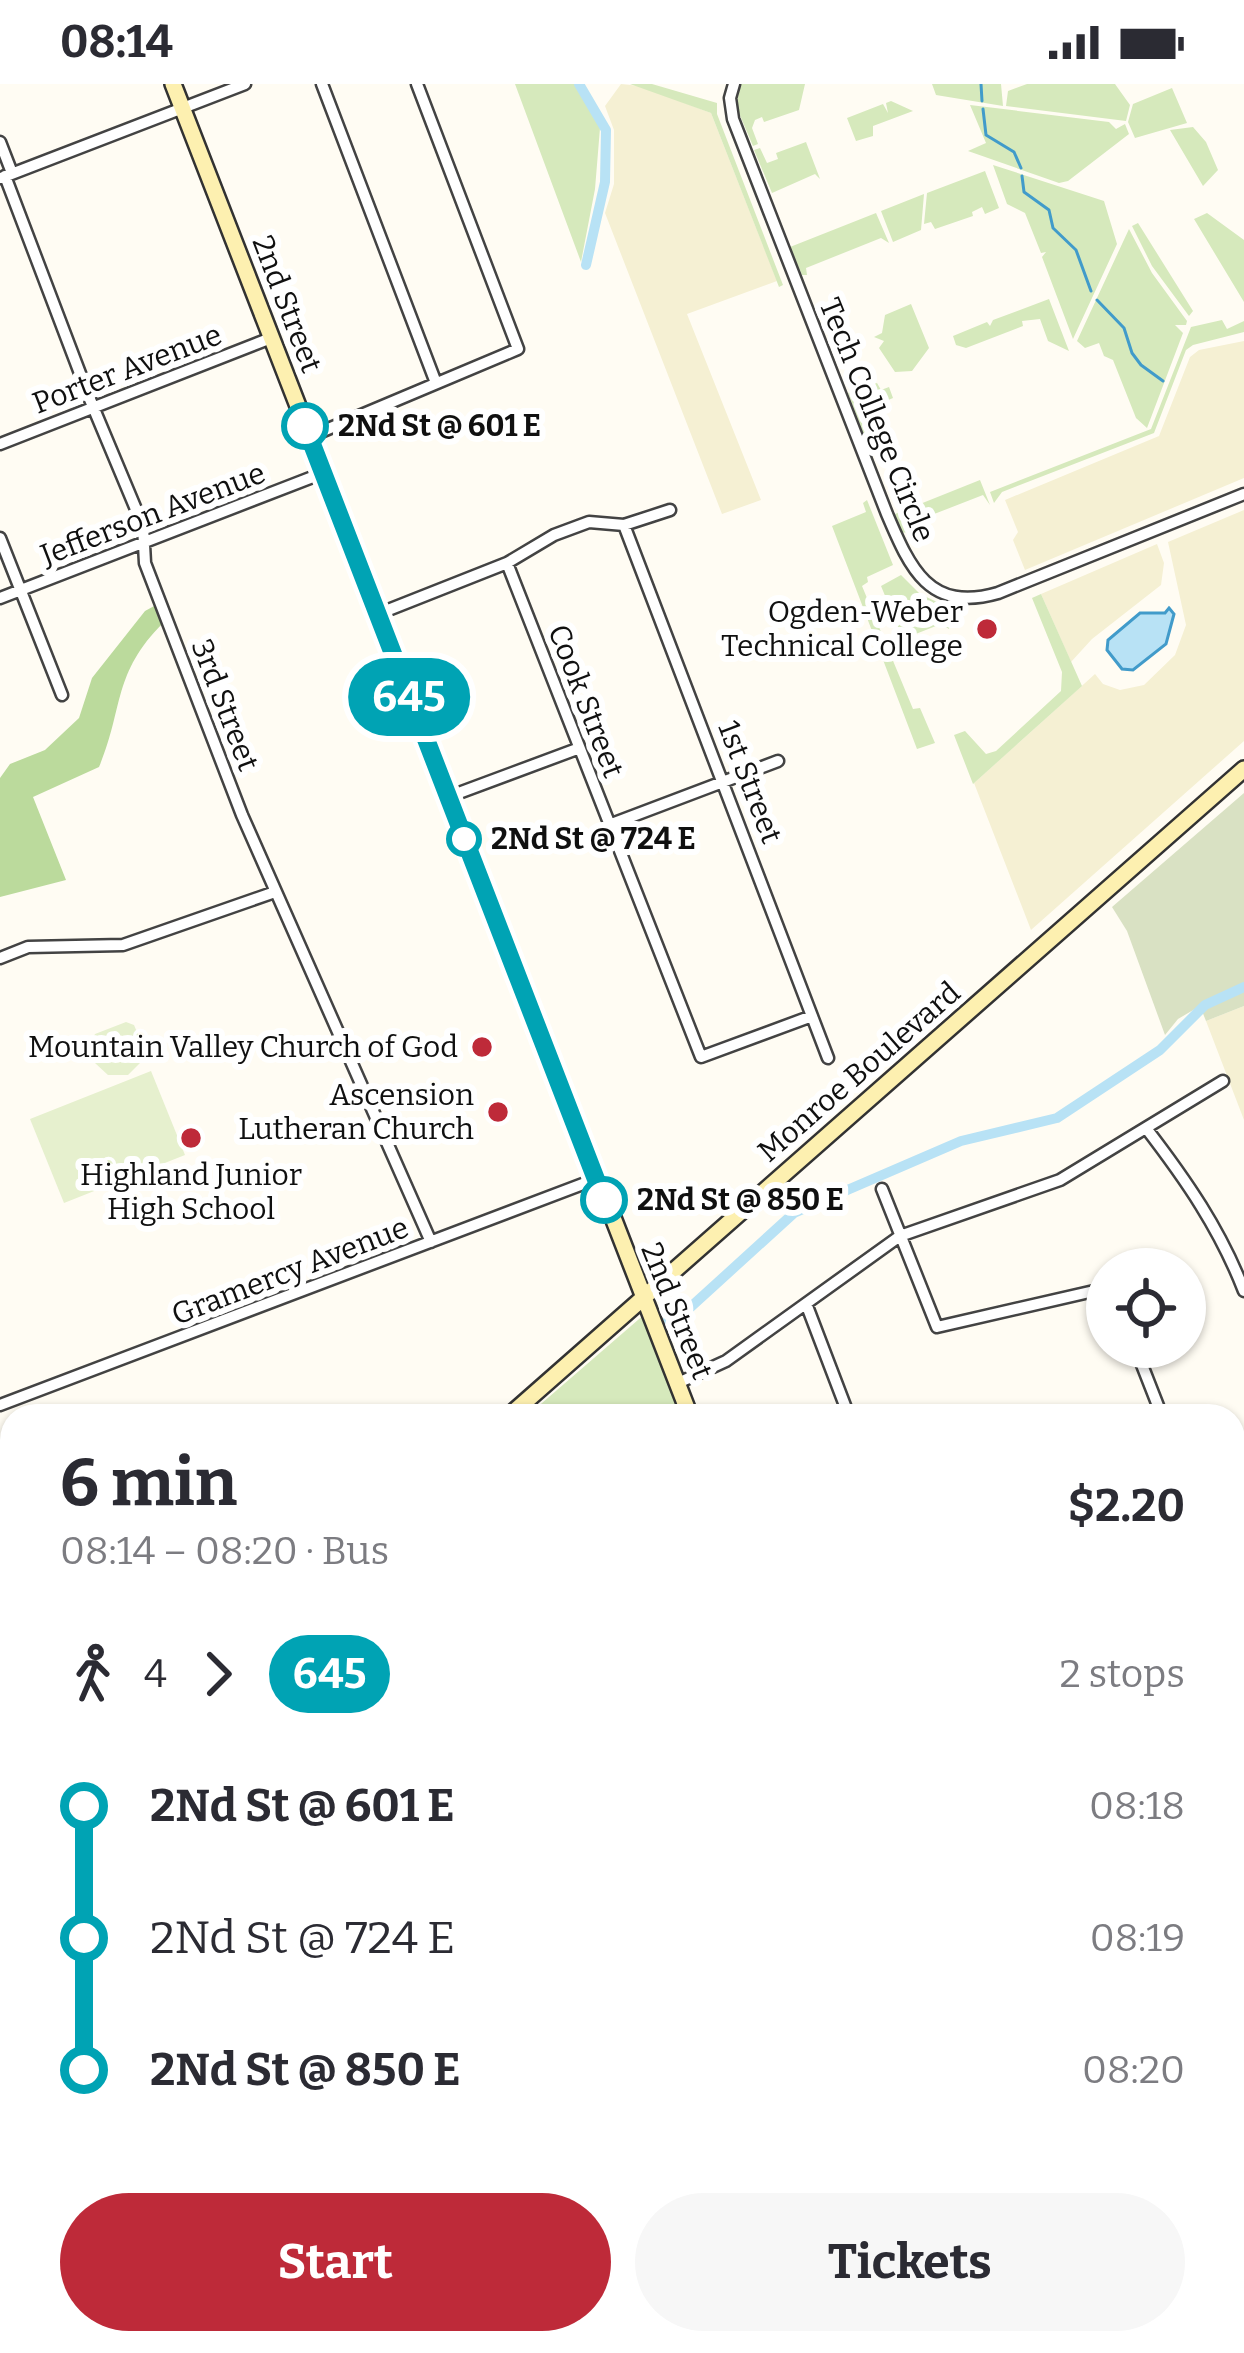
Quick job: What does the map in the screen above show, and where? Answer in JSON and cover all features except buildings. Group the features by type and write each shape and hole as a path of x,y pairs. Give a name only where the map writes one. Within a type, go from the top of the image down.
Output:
{"main road":[{"name":"2nd Street","path":"173,84 686,1404"},
{"name":"Monroe Boulevard","path":"523,1404 1244,769"}],"street":[{"path":"6,176 245,84"},
{"path":"322,84 436,383"},
{"path":"309,437 518,349 416,84"},
{"name":"Tech College Circle","path":"734,84 730,98 734,119 887,515 906,560 931,587 964,599 981,598 1244,494"},
{"name":"3rd Street","path":"0,142 6,176 143,526 145,563 275,892 431,1242"},
{"name":"Porter Avenue","path":"0,444 271,338"},
{"name":"Jefferson Avenue","path":"0,598 323,473"},
{"path":"378,614 507,563 554,535 589,522 624,525 670,511"},
{"name":"1st Street","path":"624,525 828,1058"},
{"path":"0,538 62,695"},
{"name":"Cook Street","path":"507,563 701,1057 812,1016"},
{"path":"448,797 578,749"},
{"path":"609,824 778,760"},
{"path":"0,958 28,947 123,945 275,892"},
{"path":"678,1383 726,1361 900,1236 1060,1180 1222,1081"},
{"path":"1146,1128 1192,1186 1226,1245 1244,1291"},
{"name":"Gramercy Avenue","path":"5,1404 596,1179"},
{"path":"882,1189 937,1327 1086,1293"},
{"path":"807,1306 844,1404"},
{"path":"1143,1368 1157,1404"}],"shaded area":[{"path":"621,84 640,86 711,113 777,281 687,314 761,500 722,514 605,213 614,184 614,130 605,106"},
{"path":"1244,341 1244,478 1025,570 1013,540 1018,532 1005,500 1159,436 1190,357 1199,350"},
{"path":"1244,510 1244,741 1031,930 974,783 1095,674 1103,684 1120,690 1144,685 1175,655 1186,625 1168,542"},
{"path":"1157,544 1164,563 1161,585 1092,639 1071,662 1041,594"},
{"path":"1244,1006 1244,1120 1206,1021"}],"green space":[{"path":"515,84 575,84 600,128 595,189 581,262"},
{"path":"630,84 652,84 717,103 717,114 783,285 779,287 711,113"},
{"path":"741,84 805,84 799,110 764,122 762,117 755,120 752,128 758,144 753,146 736,106"},
{"path":"932,84 1001,84 1003,106 936,95"},
{"path":"1027,84 1115,84 1130,105 1126,121 1006,106 1008,91"},
{"path":"1172,88 1187,123 1135,138 1128,122 1133,104"},
{"path":"886,103 913,111 873,126 873,136 856,141 847,118 883,104 888,113"},
{"path":"970,105 1109,122 1116,129 1125,124 1129,134 1059,183 968,151 986,143"},
{"path":"1193,127 1206,142 1218,170 1203,186 1170,130"},
{"path":"806,142 820,179 815,174 772,193 754,150 760,148 767,163 778,159 776,153"},
{"path":"993,165 1104,201 1117,244 1073,339 1042,257 1046,252 1041,253 1025,213 1007,204"},
{"path":"985,171 999,208 985,214 982,207 973,216 935,229 931,222 924,224 927,193"},
{"path":"924,194 921,230 893,242 881,211"},
{"path":"876,213 889,243 881,238 806,268 807,275 802,275 790,247"},
{"path":"1207,213 1244,240 1244,302 1194,219"},
{"path":"1138,223 1193,311 1189,316 1152,266 1132,226"},
{"path":"1129,229 1152,273 1187,321 1175,325 1183,333 1147,428 1136,418 1113,360 1104,356 1099,343 1085,348 1077,341"},
{"path":"1049,299 1069,351 1048,341 1040,319 1022,321 1023,326 966,348 956,345 953,336 987,322 990,326 993,320"},
{"path":"911,304 929,348 912,371 895,372 879,348 884,341 874,337 882,333 885,315"},
{"path":"1222,320 1227,329 1244,321 1244,332 1186,350 1154,433 1002,492 994,503 990,492 1151,429 1191,327"},
{"path":"877,383 881,390 889,387 893,398 881,403 877,396 870,396 866,402 862,420 874,408 879,426 888,434 885,444 875,446 866,429 871,446 880,449 874,451 869,449 848,393"},
{"path":"980,480 990,505 983,495 906,525 908,532 901,533 895,514"},
{"path":"867,500 893,565 867,577 862,586 913,709 920,708 935,743 917,749 832,526 866,512 863,503"},
{"path":"901,575 920,594 952,609 949,629 941,624 903,639 881,586"},
{"path":"1041,594 1082,686 973,784 954,735 965,731 986,754 996,751 1061,691 1062,672 1032,598"},
{"path":"156,605 163,623 127,675 99,767 33,797 66,880 0,897 0,778 10,764 45,750 79,718 92,678 145,611"},
{"path":"1244,793 1244,1006 1206,1021 1200,1006 1178,1019 1165,1035 1127,931 1112,907"},
{"path":"126,1022 134,1025 147,1056 128,1075 108,1075 95,1063 90,1044 95,1034"},
{"path":"151,1071 185,1155 64,1203 30,1119"},
{"path":"646,1313 680,1404 541,1404"}],"water":[{"path":"1169,608 1174,614 1166,644 1133,670 1122,669 1107,650 1108,640 1140,613 1165,613"}],"waterway":[{"path":"579,84 606,130 605,182 586,265"},
{"path":"981,84 982,101"},
{"path":"983,109 986,135 1014,152 1021,168"},
{"path":"1022,176 1024,192 1049,210 1053,228 1076,250 1091,291"},
{"path":"1097,300 1124,328 1141,365 1163,381"},
{"path":"668,1320 683,1314 794,1213 961,1141 1057,1118 1160,1050 1205,1005 1244,987"}],"bus line":[{"name":"645","path":"305,426 604,1200"}],"place":[{"name":"2Nd St @ 601 E","path":"305,426"},
{"name":"Ogden-Weber Technical College","path":"987,629"},
{"name":"2Nd St @ 724 E","path":"464,839"},
{"name":"Mountain Valley Church of God","path":"482,1047"},
{"name":"Ascension Lutheran Church","path":"498,1112"},
{"name":"Highland Junior High School","path":"191,1138"},
{"name":"2Nd St @ 850 E","path":"604,1200"}]}
